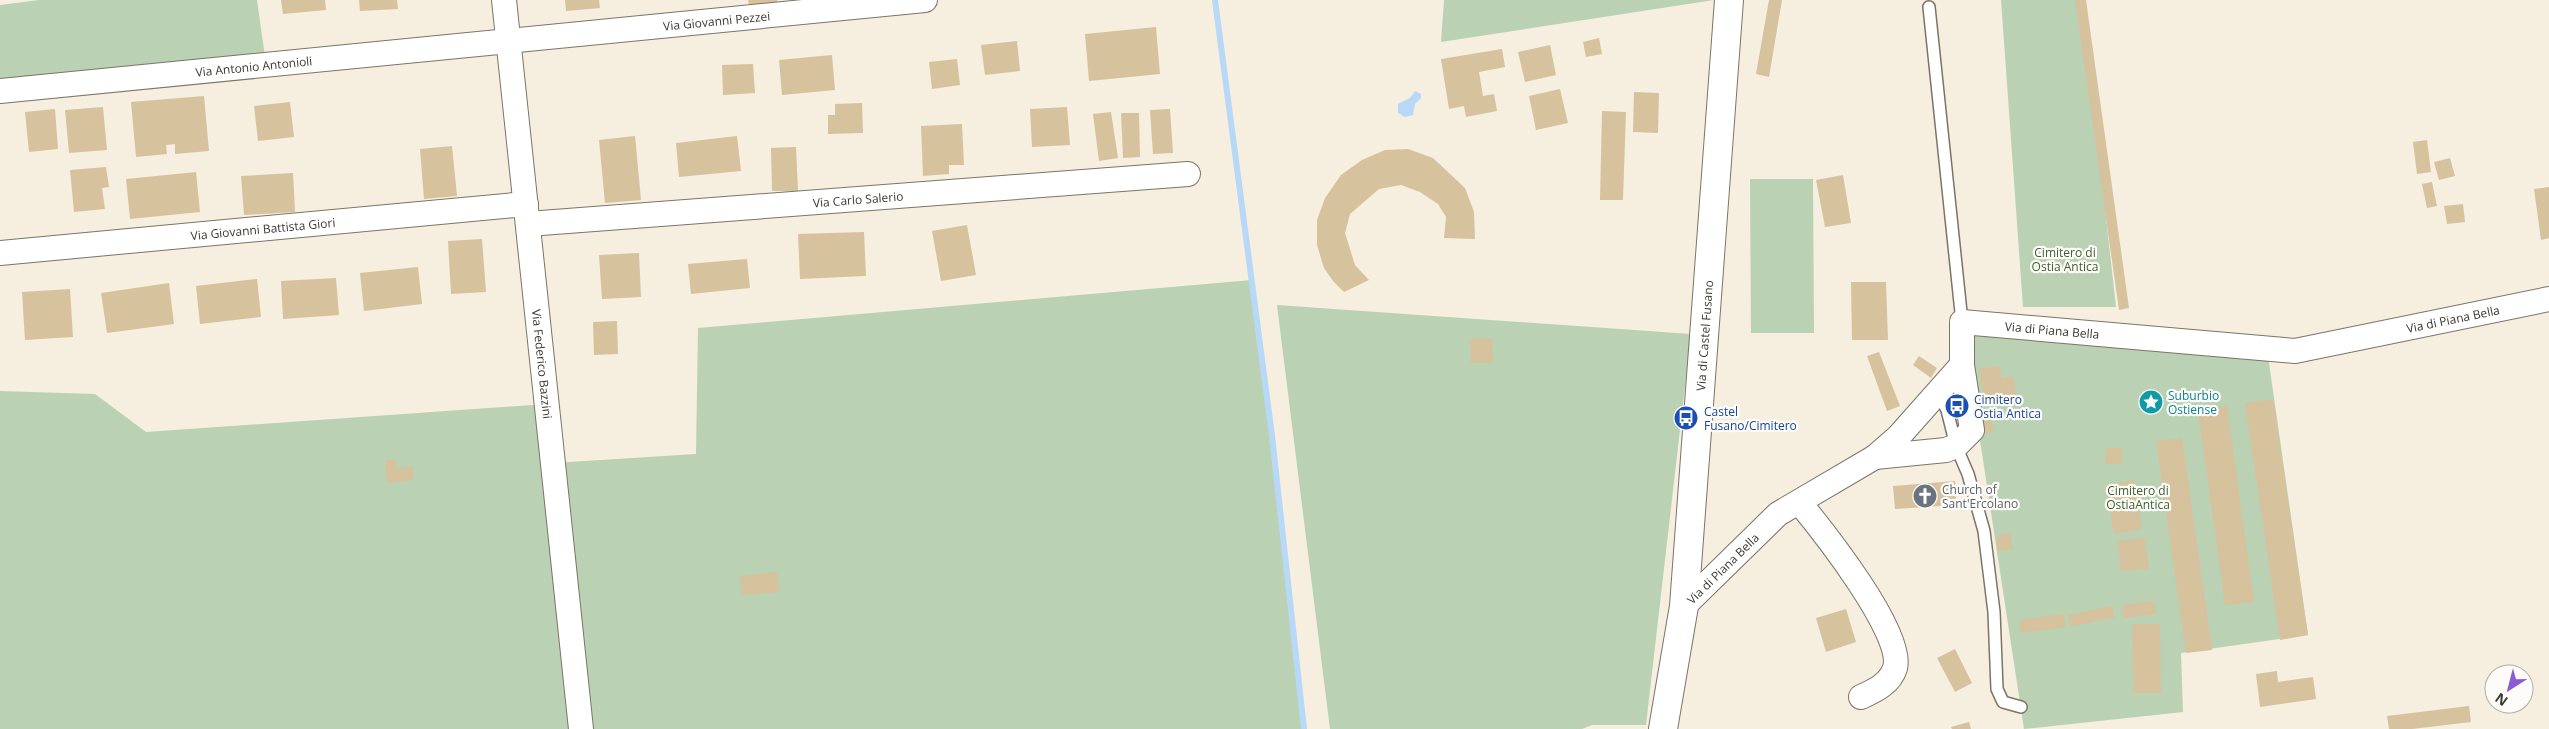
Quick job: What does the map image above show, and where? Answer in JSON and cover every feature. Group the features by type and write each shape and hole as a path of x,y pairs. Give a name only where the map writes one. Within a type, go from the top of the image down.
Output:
{"street":[{"name":"Via Federico Bazzini","path":"504,0 581,729"},
{"name":"Via Giovanni Pezzei","path":"508,40 926,0"},
{"name":"Via di Castel Fusano","path":"1663,729 1684,606 1729,0"},
{"name":"Via Antonio Antonioli","path":"0,91 508,40"},
{"name":"Via Carlo Salerio","path":"527,214 1188,174"},
{"name":"Via Giovanni Battista Giori","path":"0,253 527,214"},
{"name":"Via di Piana Bella","path":"1962,322 2295,351 2549,299"},
{"path":"1875,457 1946,450 1968,430 1962,365 1962,322"},
{"name":"Via di Piana Bella","path":"1684,606 1778,514 1875,457 1899,436 1918,412 1962,365"},
{"path":"1799,502 1828,536 1873,604 1896,652 1894,669 1883,686 1861,698"}],"lane":[{"path":"1929,7 1962,322"},
{"path":"1938,392 1947,410 1968,430 1968,474 1984,531 1994,612 1997,689 2003,702 2021,707"}],"green space":[{"path":"39,0 257,0 266,64 0,91 0,5"},
{"path":"1444,0 1714,0 1441,42"},
{"name":"Cimitero di Ostia Antica","path":"2001,0 2082,0 2116,307 2023,307"},
{"path":"1750,179 1813,179 1814,333 1751,333"},
{"path":"1252,280 1304,729 0,729 0,391 95,394 146,432 547,404 553,463 696,454 698,328"},
{"path":"1277,305 1691,334 1646,725 1592,725 1582,729 1330,729"},
{"name":"Cimitero di OstiaAntica","path":"1962,322 2268,356 2308,635 2181,653 2183,712 2024,729"}],"water":[{"path":"1415,91 1421,94 1421,98 1415,104 1413,115 1405,117 1398,113 1398,104 1410,98"}],"building":[{"path":"281,0 325,0 326,10 283,14"},
{"path":"359,0 397,0 398,9 360,11"},
{"path":"565,0 599,0 600,8 566,11"},
{"path":"748,0 777,0 778,2 749,5"},
{"path":"1769,0 1782,0 1769,77 1756,74"},
{"path":"2075,0 2086,0 2129,308 2119,310"},
{"path":"1156,27 1160,74 1089,81 1085,34"},
{"path":"1599,38 1602,54 1586,57 1583,42"},
{"path":"1017,41 1020,71 985,75 981,45"},
{"path":"1550,45 1556,75 1525,82 1518,52"},
{"path":"1502,49 1505,67 1479,72 1483,96 1494,94 1497,111 1466,117 1464,106 1449,109 1441,59"},
{"path":"832,55 835,90 782,95 779,60"},
{"path":"957,59 960,85 932,89 929,62"},
{"path":"753,64 755,93 723,95 722,65"},
{"path":"1560,89 1568,123 1536,130 1529,96"},
{"path":"1634,92 1659,93 1658,133 1633,132"},
{"path":"204,96 209,151 175,154 175,144 166,145 167,154 136,157 131,102"},
{"path":"290,102 294,137 258,141 254,106"},
{"path":"862,103 863,133 828,134 828,115 835,115 835,104"},
{"path":"103,107 107,150 69,153 65,110"},
{"path":"1067,107 1070,145 1032,147 1030,109"},
{"path":"55,109 58,149 29,152 25,112"},
{"path":"1170,109 1173,153 1153,154 1150,110"},
{"path":"1602,111 1626,112 1623,200 1600,200"},
{"path":"1111,112 1118,158 1099,161 1093,114"},
{"path":"1121,113 1139,113 1140,157 1123,158"},
{"path":"962,124 964,165 949,165 949,174 923,176 921,126"},
{"path":"635,136 641,200 605,203 599,140"},
{"path":"737,136 741,171 679,177 676,143"},
{"path":"2427,140 2431,172 2417,174 2413,142"},
{"path":"452,146 457,196 424,199 420,149"},
{"path":"796,147 798,191 772,191 771,148"},
{"path":"1408,149 1433,158 1465,188 1474,212 1475,239 1444,238 1446,217 1438,204 1420,192 1401,185 1379,189 1350,214 1345,233 1355,265 1369,280 1344,292 1324,268 1317,245 1317,220 1325,198 1341,175 1362,160 1385,150"},
{"path":"2450,158 2455,176 2439,180 2434,162"},
{"path":"106,167 109,187 102,188 105,209 74,212 70,170"},
{"path":"196,172 200,212 130,219 126,179"},
{"path":"293,173 295,212 244,215 241,176"},
{"path":"1843,175 1851,223 1825,227 1816,180"},
{"path":"2432,182 2437,206 2427,208 2422,184"},
{"path":"2549,187 2549,238 2541,240 2534,189"},
{"path":"2463,204 2465,222 2447,224 2444,206"},
{"path":"967,225 976,275 941,281 932,231"},
{"path":"864,232 866,276 800,279 798,234"},
{"path":"482,239 486,292 451,294 448,241"},
{"path":"639,253 641,297 602,299 599,255"},
{"path":"747,259 750,288 691,294 688,264"},
{"path":"418,267 422,304 364,311 360,273"},
{"path":"336,278 339,315 283,319 281,281"},
{"path":"257,279 261,317 200,324 196,286"},
{"path":"1851,282 1886,282 1888,340 1852,340"},
{"path":"169,283 174,324 107,333 101,293"},
{"path":"70,289 73,337 25,340 22,292"},
{"path":"617,321 618,354 594,355 593,322"},
{"path":"1492,338 1493,363 1471,363 1470,339"},
{"path":"1879,352 1900,406 1887,411 1867,356"},
{"path":"1919,356 1937,368 1931,378 1913,365"},
{"path":"2000,366 2002,378 2013,376 2017,397 1984,402 1979,369"},
{"path":"2273,399 2308,635 2280,640 2245,403"},
{"path":"2227,406 2254,602 2225,605 2198,410"},
{"path":"1991,419 1993,432 1973,435 1971,422"},
{"path":"2182,438 2212,650 2186,653 2156,441"},
{"path":"2106,448 2122,448 2122,464 2105,464"},
{"path":"395,459 396,468 412,466 413,480 387,483 385,461"},
{"path":"2134,480 2142,529 2114,534 2105,485"},
{"name":"Church of Sant'Ercolano","path":"1955,481 1956,505 1895,509 1893,486"},
{"path":"2010,533 2013,549 1998,551 1996,536"},
{"path":"2145,538 2149,569 2121,571 2117,541"},
{"path":"777,572 779,592 742,595 740,576"},
{"path":"2154,601 2156,614 2124,618 2122,605"},
{"path":"2112,606 2115,617 2071,627 2068,615"},
{"path":"1846,609 1856,642 1826,652 1816,618"},
{"path":"2064,614 2066,627 2021,633 2019,620"},
{"path":"2132,624 2160,624 2161,693 2134,693"},
{"path":"1955,649 1972,683 1955,692 1937,658"},
{"path":"2277,671 2278,682 2313,677 2316,699 2260,707 2256,674"},
{"path":"2469,706 2471,722 2412,729 2389,729 2387,716"},
{"path":"1969,722 1971,729 1952,729 1951,727"}],"waterway":[{"path":"1215,0 1272,436 1304,729"}],"place":[{"name":"Suburbio Ostiense","path":"2151,402"},
{"name":"Cimitero Ostia Antica","path":"1957,406"},
{"name":"Castel Fusano/Cimitero","path":"1686,418"},
{"name":"Church of Sant'Ercolano","path":"1925,496"}]}
